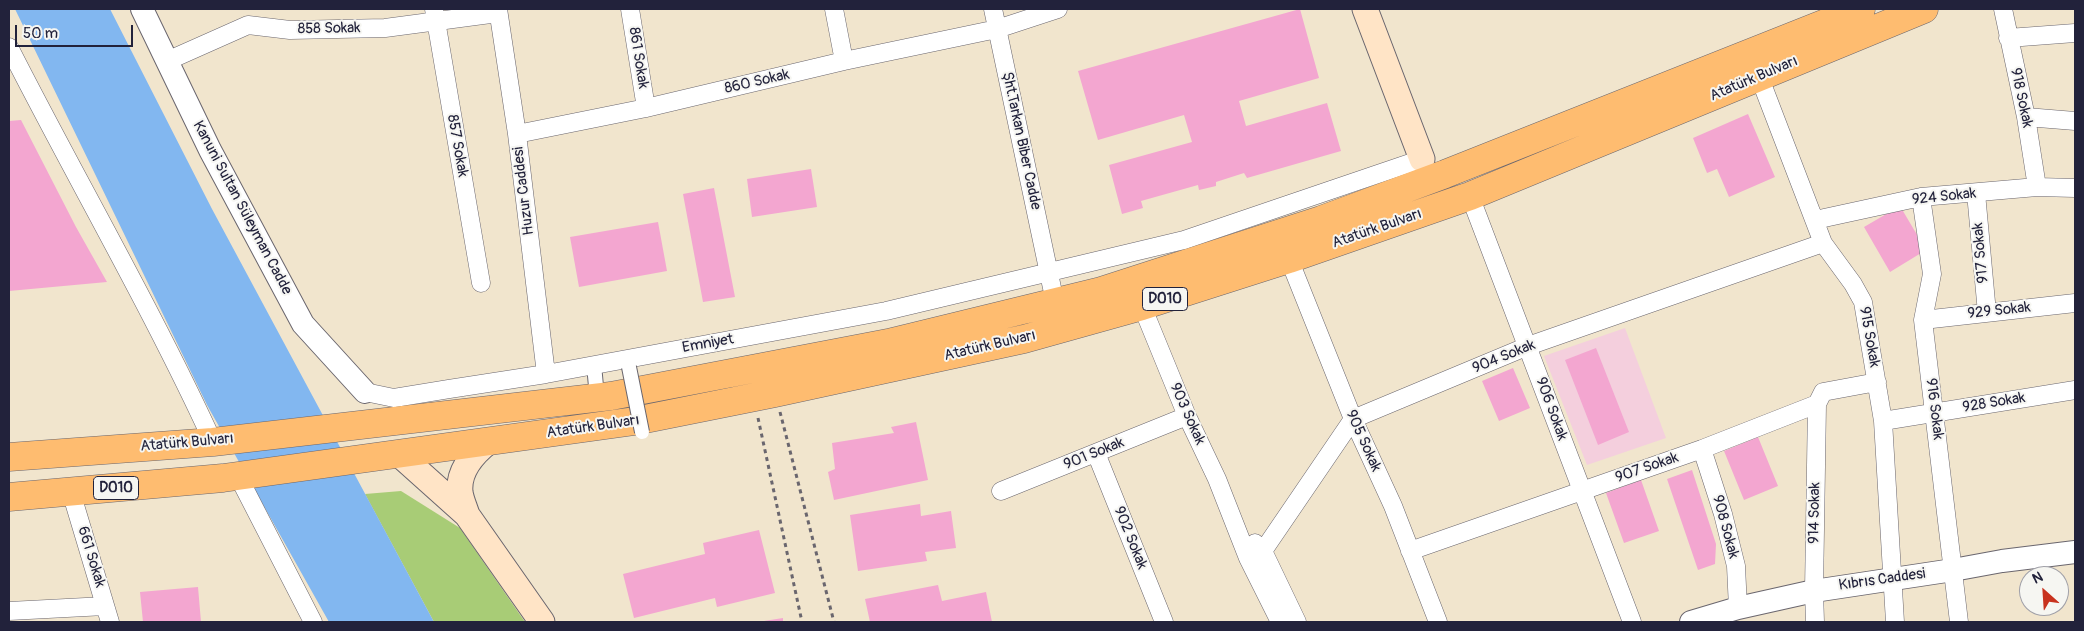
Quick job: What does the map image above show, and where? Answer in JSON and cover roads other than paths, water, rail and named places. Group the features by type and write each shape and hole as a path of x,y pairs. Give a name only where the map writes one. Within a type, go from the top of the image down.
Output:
{"highway":[{"name":"Atatürk Bulvarı","path":"9,456 213,442 352,424 597,397 888,343 1101,290 1321,220 1445,174 1861,9"},
{"name":"Atatürk Bulvarı","path":"9,497 230,477 488,442 667,422 764,396 1024,339 1142,306 1289,259 1470,196 1924,9"}],"main road":[{"path":"1365,9 1422,159"},
{"path":"467,515 460,491 463,474 472,456 488,442"},
{"path":"400,455 467,515 542,622"}],"street":[{"name":"Kanuni Sultan Süleyman Cadde","path":"142,9 210,150 303,324 365,392"},
{"name":"861 Sokak","path":"630,9 646,108"},
{"path":"834,9 844,61"},
{"name":"Şht.Tarkan Biber Cadde","path":"993,9 1055,302"},
{"name":"860 Sokak","path":"517,134 646,108 844,61 997,29 1058,9"},
{"name":"918 Sokak","path":"2003,9 2026,116 2037,187"},
{"name":"858 Sokak","path":"167,61 248,25 290,30 384,28 435,15 498,11"},
{"name":"Huzur Caddesi","path":"498,11 517,134 546,374"},
{"name":"857 Sokak","path":"435,15 481,282"},
{"path":"2008,38 2075,34"},
{"path":"9,47 50,128 181,371 213,442"},
{"name":"915 Sokak","path":"1759,76 1823,243 1864,302 1883,421 1895,622"},
{"path":"2026,116 2075,121"},
{"name":"Emniyet","path":"365,392 394,398 546,374 886,311 1184,240 1422,159"},
{"name":"924 Sokak","path":"1815,220 1921,197 2037,187 2075,188"},
{"name":"917 Sokak","path":"1976,193 1987,313"},
{"name":"906 Sokak","path":"1470,196 1632,622"},
{"name":"916 Sokak","path":"1921,197 1932,274 1923,320 1960,622"},
{"name":"904 Sokak","path":"1352,419 1528,346 1823,243"},
{"name":"905 Sokak","path":"1289,259 1352,419 1393,506 1438,622"},
{"name":"929 Sokak","path":"1923,320 2075,303"},
{"name":"903 Sokak","path":"1142,306 1187,416 1217,479 1234,521 1297,622"},
{"path":"594,365 597,397"},
{"path":"630,367 642,432"},
{"name":"907 Sokak","path":"1410,551 1702,449 1817,404 1823,392 1877,382"},
{"name":"928 Sokak","path":"1883,421 2075,390"},
{"name":"914 Sokak","path":"1815,622 1817,404"},
{"name":"901 Sokak","path":"1001,491 1187,416"},
{"path":"1255,554 1352,419"},
{"name":"908 Sokak","path":"1702,449 1723,514 1736,566 1738,608"},
{"name":"902 Sokak","path":"1096,453 1164,622"},
{"path":"230,477 313,622"},
{"name":"661 Sokak","path":"71,492 108,614"},
{"name":"Kıbrıs Caddesi","path":"1691,622 1738,608 1814,591 2002,561 2075,552"},
{"name":"903 Sokak","path":"1255,554 1280,622"},
{"path":"9,611 108,614"}],"water":[{"path":"15,9 110,9 212,209 434,622 329,622 207,405"}]}
